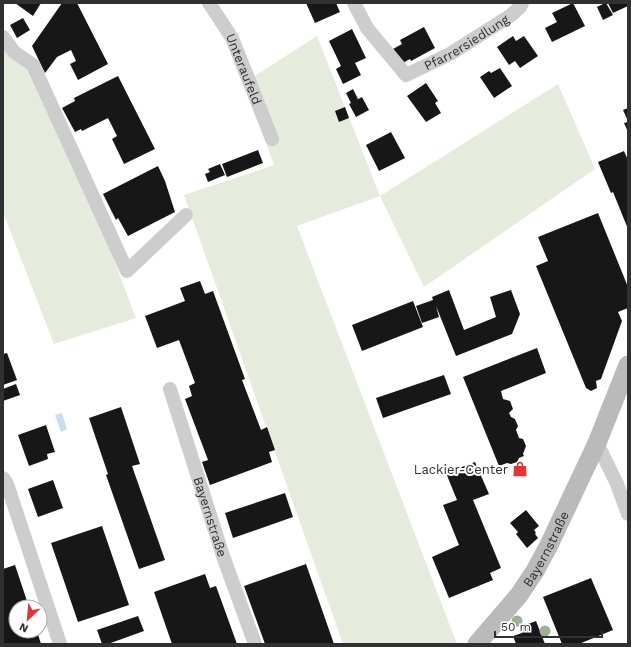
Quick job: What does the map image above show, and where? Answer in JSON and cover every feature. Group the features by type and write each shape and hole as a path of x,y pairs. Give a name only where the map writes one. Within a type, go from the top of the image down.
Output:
{"street":[{"name":"Unteraufeld","path":"209,3 232,38 272,139"},
{"name":"Pfarrersiedlung","path":"354,3 367,28 400,79 450,54 510,16 520,7 522,3"},
{"path":"3,36 14,52 33,65 127,271 186,214"},
{"name":"Bayernstraße","path":"477,644 519,595 535,571 562,521 628,364"},
{"name":"Bayernstraße","path":"170,388 223,556 255,644"},
{"path":"596,443 617,484 628,514"},
{"path":"3,478 7,484 60,644"}],"shaded area":[{"path":"317,36 380,196 297,226 457,644 343,644 184,195 274,165 244,83"},
{"path":"3,49 9,57 27,68 88,192 136,318 54,344 3,212"},
{"path":"558,84 595,169 424,287 380,196"}],"water":[{"path":"62,413 67,429 61,432 55,415"}],"building":[{"path":"15,3 41,3 33,16"},
{"path":"62,3 77,3 108,64 78,80 70,64 76,61 71,50 57,57 45,73 32,46"},
{"path":"306,3 336,3 340,12 315,23"},
{"path":"573,3 585,26 552,42 545,28 557,22 552,13"},
{"path":"605,3 613,15 603,20 597,7"},
{"path":"608,3 628,3 628,6 613,13"},
{"path":"23,18 30,30 17,38 10,25"},
{"path":"424,27 435,48 411,61 410,59 401,64 393,49 402,44 400,40"},
{"path":"352,29 366,58 355,63 361,75 343,84 336,69 341,66 329,41"},
{"path":"513,36 516,41 524,36 538,56 520,68 515,61 509,65 497,47"},
{"path":"500,68 512,86 494,98 480,77 489,71 491,73"},
{"path":"118,76 155,149 124,164 112,139 117,136 108,118 82,131 81,129 75,132 62,108 75,101 74,98"},
{"path":"426,83 438,101 435,103 441,113 426,122 407,96"},
{"path":"353,89 358,99 351,103 346,93"},
{"path":"362,97 369,110 356,117 349,104"},
{"path":"345,107 349,118 339,122 335,111"},
{"path":"628,108 628,121 623,110"},
{"path":"628,122 628,132 624,123"},
{"path":"391,132 405,158 379,171 366,145"},
{"path":"258,150 263,163 227,177 222,164"},
{"path":"624,151 628,160 628,229 613,192 611,193 598,162"},
{"path":"220,164 225,175 208,182 205,174 210,172 208,169"},
{"path":"158,166 165,181 175,212 128,236 118,218 116,220 103,194"},
{"path":"598,213 628,287 628,308 618,312 622,321 601,379 596,381 597,388 591,391 586,388 536,266 548,261 538,237"},
{"path":"200,281 205,294 213,291 245,379 242,380 261,430 267,427 275,450 269,452 272,462 210,485 202,462 208,460 185,399 192,396 189,386 195,383 179,340 157,348 145,316 185,301 180,288"},
{"path":"449,290 464,330 496,317 490,297 511,290 520,314 512,334 456,356 436,306 439,317 422,323 416,306 433,300 432,297"},
{"path":"413,301 423,327 362,351 352,325"},
{"path":"537,348 546,373 501,391 503,399 510,401 513,409 509,413 511,417 515,419 518,426 516,430 519,438 523,439 526,446 523,454 524,456 519,458 517,462 499,466 463,377"},
{"path":"7,353 17,380 3,385 3,354"},
{"path":"444,375 451,394 383,418 376,398"},
{"path":"16,384 20,395 3,401 3,389"},
{"path":"121,407 140,464 132,466 165,560 139,569 106,475 108,474 89,418"},
{"path":"46,425 55,452 47,454 48,459 29,466 18,435"},
{"path":"475,462 489,494 473,500 501,568 490,573 493,580 449,598 432,557 459,545 443,505 457,500 446,473"},
{"path":"53,480 63,508 38,517 28,489"},
{"path":"285,493 293,517 233,538 225,513"},
{"path":"526,510 539,526 534,530 538,538 527,548 516,534 518,532 510,523"},
{"path":"102,526 129,605 78,622 51,543"},
{"path":"306,564 334,644 265,644 244,586"},
{"path":"15,565 26,599 8,599 8,639 39,639 41,644 3,644 3,569"},
{"path":"205,574 210,588 216,586 237,644 172,644 154,592"},
{"path":"591,578 613,630 579,644 562,644 543,597"},
{"path":"138,616 144,631 108,644 102,644 97,630"},
{"path":"536,621 545,644 516,644 513,636 522,633 520,627"}],"place":[{"name":"Lackier-Center","path":"520,469"}]}
